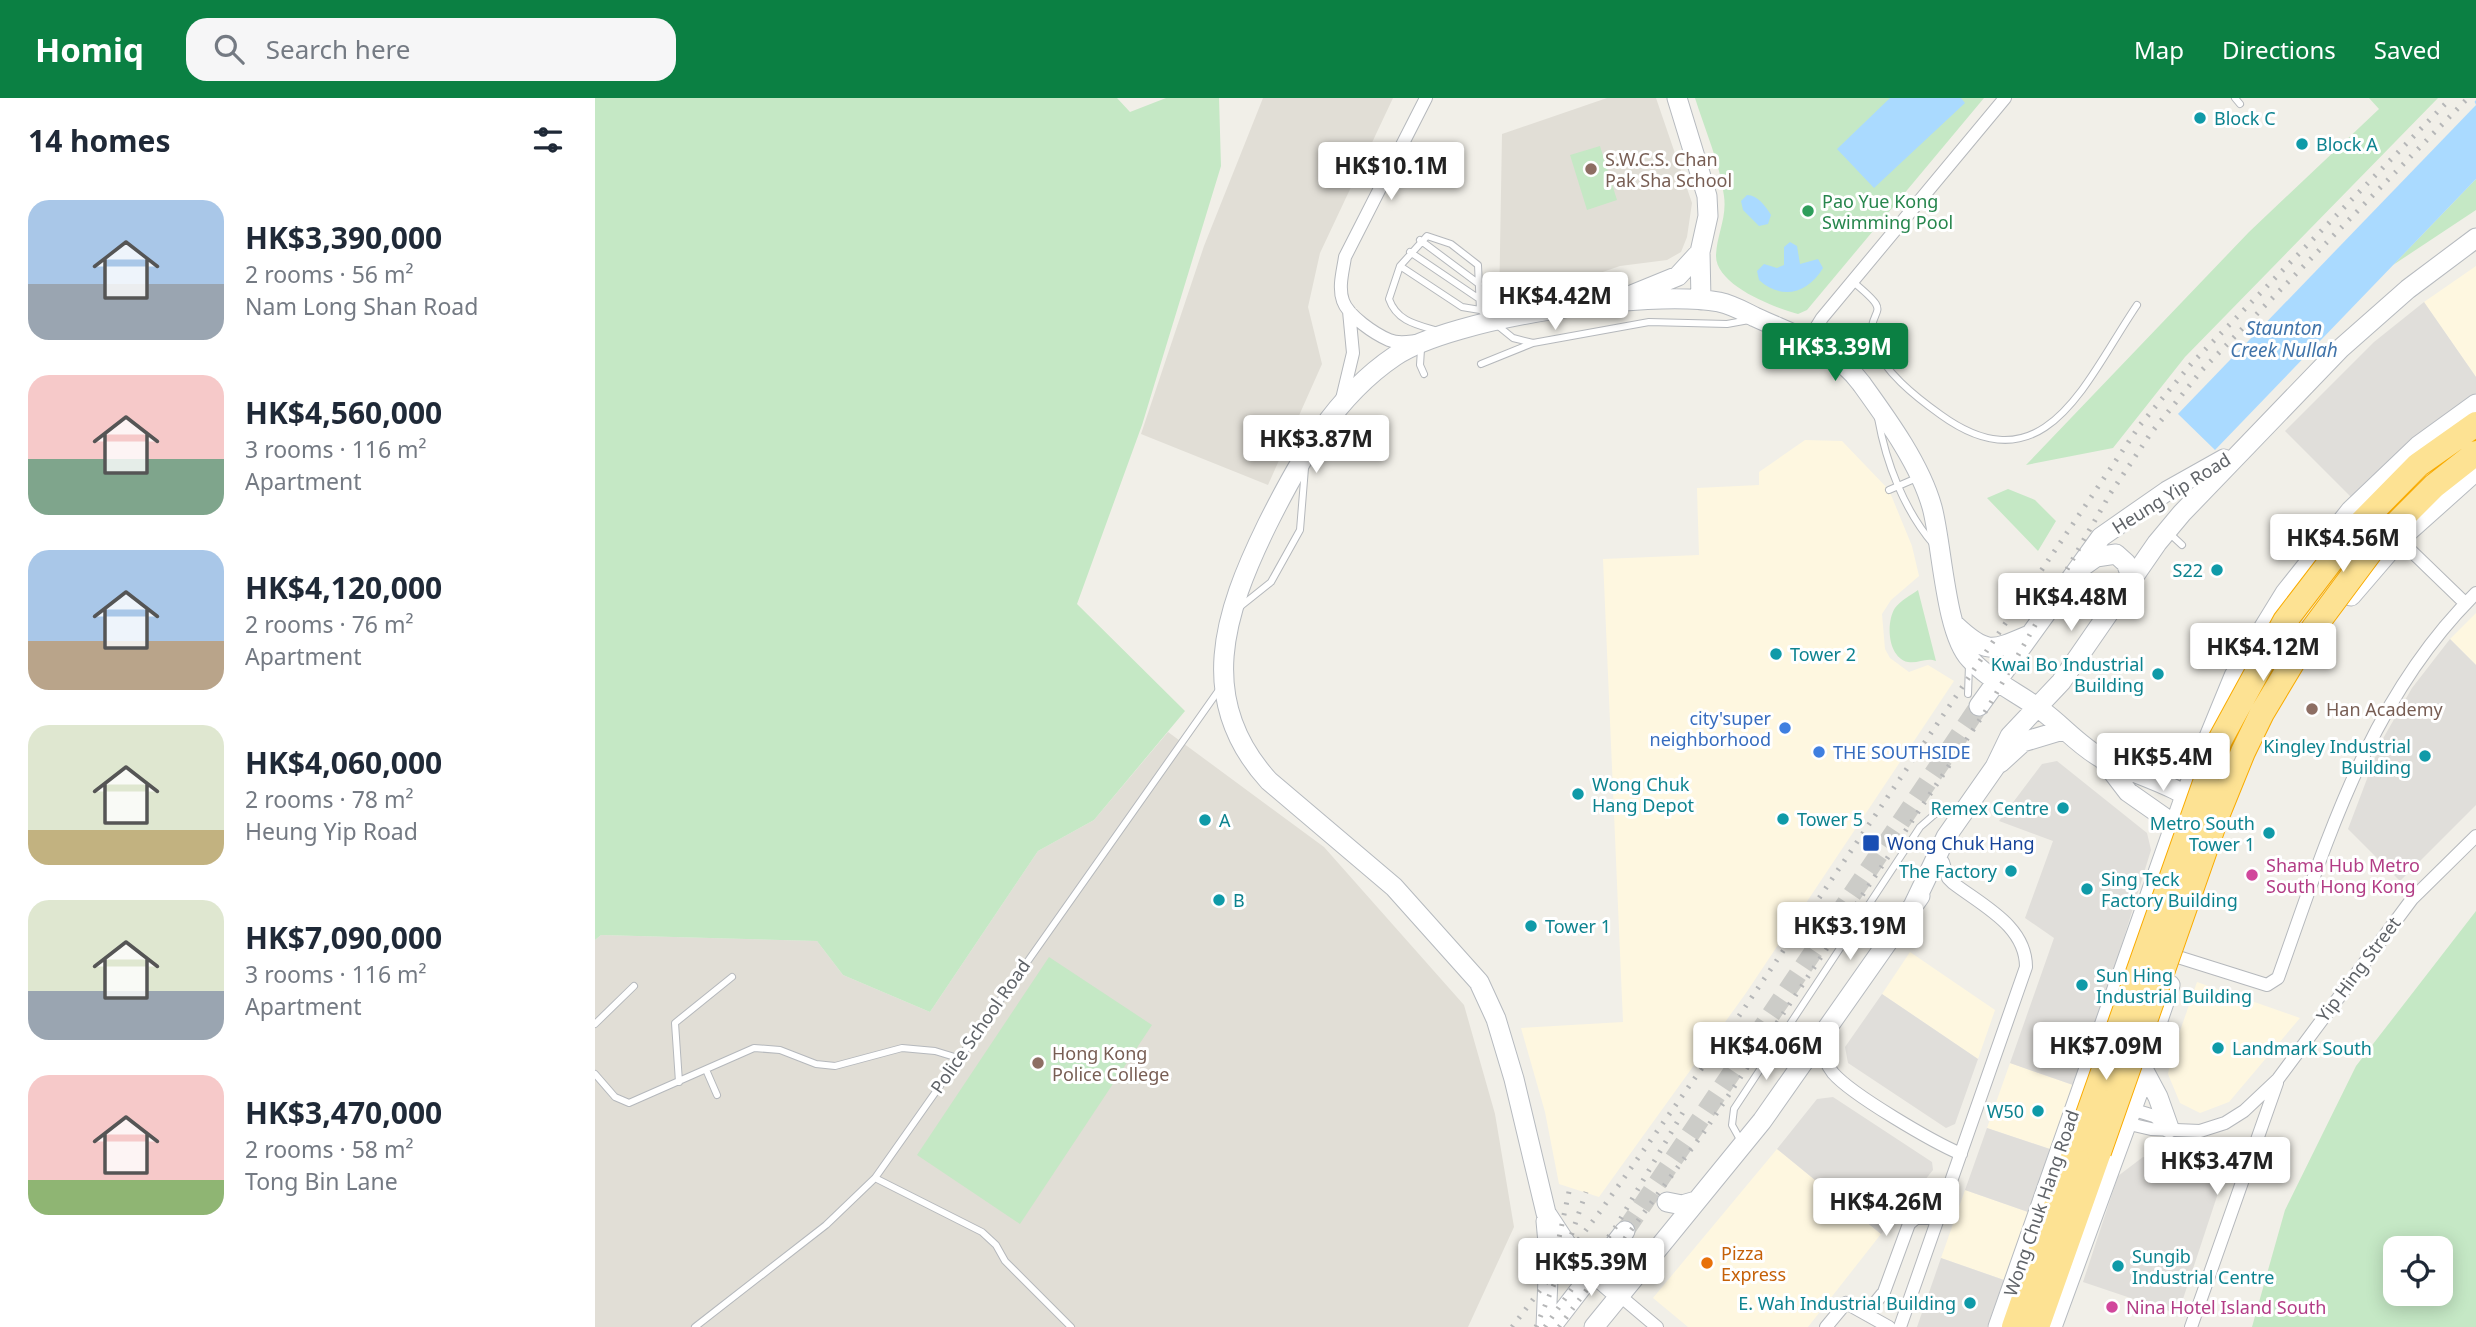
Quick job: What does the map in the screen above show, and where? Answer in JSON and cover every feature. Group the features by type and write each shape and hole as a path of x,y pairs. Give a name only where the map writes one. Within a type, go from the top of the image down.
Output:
{"highway":[{"path":"2014,1327 2220,740 2285,621 2357,527 2418,466 2476,424"},
{"path":"2037,1327 2217,816 2262,713 2309,633 2377,543 2434,486 2476,453"}],"street":[{"path":"1424,340 1390,340 1349,311 1343,301 1341,283 1345,257 1426,98"},
{"path":"1677,98 1707,196 1709,216 1700,252 1701,300"},
{"path":"1809,339 1852,281 2005,98"},
{"name":"Heung Yip Road","path":"1594,1327 1744,1144 1819,1043 1943,862 1968,820 1972,804 2010,736 2061,682 2167,530 2240,450 2373,318 2476,238"},
{"path":"1610,303 1678,276 1700,252"},
{"path":"1549,1327 1546,1213 1514,1079 1496,1019 1479,982 1394,887 1269,781 1251,762 1232,722 1223,685 1222,654 1230,618 1255,549 1309,448 1341,403 1392,358 1424,340 1487,316 1610,303 1701,300 1737,307 1758,319 1809,339 1849,368 1920,477 1932,508 1955,625 1968,658 2038,707 2063,730 2102,758 2186,793 2220,831"},
{"path":"1341,403 1353,353 1349,311"},
{"name":"Wong Chuk Hang Road","path":"1997,1327 2186,793 2234,676 2272,612 2344,518 2391,470 2476,404"},
{"name":"Heung Yip Road","path":"1974,700 1997,680 2101,537 2140,509 2240,450"},
{"path":"2052,1327 2140,1087 2142,1067 2220,831 2265,717 2349,598 2400,539 2476,471"},
{"path":"2140,509 2155,516 2167,530"},
{"path":"2406,546 2465,603"},
{"path":"2073,574 2106,553 2121,557 2133,581"},
{"path":"2178,957 2267,985 2278,978 2346,791 2369,740 2397,692 2465,603 2476,593"},
{"path":"1955,625 1981,646 1991,649 2028,636"},
{"name":"Heung Yip Road","path":"1995,767 2023,742 2063,730"},
{"path":"2102,758 2128,792 2175,825"},
{"name":"Heung Yip Road","path":"1914,904 1946,837 1959,815 1972,804"},
{"name":"Yip Hing Street","path":"2278,1079 2412,899 2476,836"},
{"path":"1900,1327 2023,979 2026,956 2017,934 1953,883 1948,878 1943,862"},
{"path":"1819,1043 1828,1066 1841,1080 1939,1145 1961,1154"},
{"path":"2095,1052 2102,1062 2119,1075 2142,1067"},
{"path":"2142,1067 2158,1097 2169,1128"},
{"path":"2078,1097 2128,1116 2154,1116 2169,1128 2200,1131 2225,1123 2244,1111 2278,1079"},
{"path":"2191,1327 2278,1079"},
{"path":"1667,1202 1682,1205 1696,1201"},
{"path":"1546,1213 1566,1247 1657,1327"},
{"path":"1866,1314 1884,1292 1909,1224 1916,1218 1938,1218"},
{"path":"1549,1327 1625,1231"},
{"path":"1826,1327 1846,1303 1889,1327"}],"lane":[{"path":"1443,332 1407,321 1392,307 1390,292 1400,267 1420,240 1426,236 1441,238 1478,265 1478,298"},
{"path":"1420,240 1479,284"},
{"path":"1410,253 1430,263 1478,298 1487,316"},
{"path":"1400,267 1421,277 1462,307 1487,316 1513,338 1532,343"},
{"path":"1852,281 1876,302 1878,314 1873,325 1871,342 1903,384 1964,431 1993,441 2020,439 2036,433 2063,413 2137,305"},
{"path":"1701,300 1702,321"},
{"path":"1481,364 1532,343 1649,321 1727,324 1758,319"},
{"path":"1424,340 1419,354 1424,374"},
{"path":"1877,409 1885,452 1913,518 1939,552"},
{"path":"1230,618 1271,582 1282,568 1300,530 1309,448"},
{"path":"1889,490 1920,477"},
{"path":"2167,530 2182,545"},
{"path":"1968,658 1974,700"},
{"name":"Police School Road","path":"695,1327 826,1225 875,1178 1223,685"},
{"path":"1744,1144 1733,1125 1734,1109 1920,827 1935,814 1972,804"},
{"path":"2175,825 2220,831"},
{"path":"679,1082 675,1023 732,977"},
{"path":"595,1024 634,986"},
{"path":"595,1074 615,1097 629,1102 707,1072 754,1048 780,1050 816,1064 835,1066 902,1048 935,1051 958,1058"},
{"path":"707,1072 717,1095"},
{"path":"875,1178 982,1232 996,1245 1006,1262 1071,1327"}],"shaded area":[{"path":"1263,98 1393,98 1320,253 1308,307 1322,364 1268,485 1141,434 1204,246"},
{"name":"S.W.C.S. Chan Pak Sha School","path":"1607,98 1656,98 1692,203 1687,237 1681,252 1667,260 1620,266 1499,308 1502,134"},
{"path":"2476,266 2476,377 2424,302"},
{"path":"2424,302 2476,377 2476,393 2392,458 2351,497 2285,431 2374,342"},
{"path":"1805,440 1842,441 1889,490 1912,546 1919,576 1891,600 1882,614 1885,649 1890,658 1909,672 1928,665 1954,681 1746,993 1599,1197 1559,1184 1545,1112 1521,1028 1623,1022 1603,559 1699,555 1697,488 1759,485 1759,472"},
{"path":"2476,613 2476,665 2450,639"},
{"name":"Kingley Industrial Building","path":"2450,639 2476,665 2476,805 2400,881 2348,829 2381,742 2412,688"},
{"name":"Hong Kong Police College","path":"1168,732 1324,847 1464,1005 1495,1114 1514,1227 1468,1327 595,1327 595,940 601,935 817,941 843,975 930,1012 1038,851 1094,820"},
{"path":"2057,761 2147,833 2151,850 2117,960 2073,1085 2010,1063 2054,938 2025,918 2053,841 1999,821 2042,764"},
{"path":"1910,952 1995,1010 1978,1059 1882,994"},
{"name":"Landmark South","path":"2197,982 2300,1018 2229,1102 2200,1113 2180,1103 2168,1074 2171,1057"},
{"path":"1882,994 1978,1059 1955,1124 1946,1128 1848,1063 1845,1047"},
{"name":"W50","path":"2010,1063 2073,1085 2050,1149 1987,1128"},
{"path":"1833,1097 1932,1162 1933,1170 1881,1234 1777,1149 1817,1099"},
{"path":"1987,1128 2050,1149 2028,1212 1965,1190"},
{"path":"1777,1149 1881,1234 1808,1327 1688,1327 1653,1298"},
{"path":"2231,1154 2178,1314 2083,1282 2118,1176 2143,1157 2187,1164"},
{"path":"1965,1190 2028,1212 2004,1280 1941,1258"},
{"name":"E. Wah Industrial Building","path":"1941,1258 2004,1280 1987,1327 1917,1327"}],"green space":[{"path":"595,98 1117,98 1130,112 1166,98 1219,98 1221,166 1142,425 1077,604 1185,711 1094,820 1038,851 930,1012 843,975 817,941 601,935 595,940"},
{"name":"Pao Yue Kong Swimming Pool","path":"1695,98 1984,98 1807,310 1798,314 1747,293 1725,276 1718,266 1716,255 1724,212 1724,196 1716,159"},
{"path":"2369,98 2438,98 2185,357 2113,448 2026,465 2249,232 2379,109"},
{"path":"1600,146 1617,200 1587,210 1570,155"},
{"path":"2476,179 2476,210 2393,265"},
{"path":"2008,489 2035,500 2056,521 2038,551 1987,498"},
{"path":"1918,590 1936,661 1908,662 1901,659 1892,646 1892,614 1900,603"},
{"path":"2476,911 2476,1327 2252,1327 2285,1210 2356,1066"},
{"path":"1049,957 1152,1025 1020,1224 917,1155"}],"water":[{"path":"1890,98 1961,98 1965,103 1874,188 1837,149"},
{"name":"Staunton Creek Nullah","path":"2476,100 2476,179 2215,450 2176,412"},
{"path":"1747,195 1758,199 1767,208 1771,215 1768,224 1759,226 1743,210 1741,201"},
{"path":"1790,242 1797,246 1800,264 1818,259 1823,268 1810,283 1794,291 1785,292 1768,287 1759,280 1757,271 1764,264 1777,268 1784,265 1784,247"}],"pier":[{"path":"2473,98 2476,105 2175,417 2173,410"}],"tunnel":[{"path":"1625,1231 1979,706"}],"railway":[{"path":"1512,1327 1599,1213 1739,1016 2140,425 2192,363 2451,98"},
{"path":"1559,1327 1704,1132 1989,706 2110,494 2151,433 2202,370 2468,98"},
{"path":"1545,1327 1617,1225 1686,1107"},
{"path":"1544,1278 1559,1238 1570,1187"},
{"path":"1568,1245 1586,1192"},
{"path":"1536,1327 1555,1282"}],"place":[{"name":"Block C","path":"2200,118"},
{"name":"Block A","path":"2302,144"},
{"name":"S.W.C.S. Chan Pak Sha School","path":"1591,169"},
{"name":"Pao Yue Kong Swimming Pool","path":"1808,211"},
{"name":"S22","path":"2217,570"},
{"name":"Tower 2","path":"1776,654"},
{"name":"Kwai Bo Industrial Building","path":"2158,674"},
{"name":"Han Academy","path":"2312,709"},
{"name":"city'super neighborhood","path":"1785,728"},
{"name":"THE SOUTHSIDE","path":"1819,752"},
{"name":"Kingley Industrial Building","path":"2425,756"},
{"name":"Wong Chuk Hang Depot","path":"1578,794"},
{"name":"Remex Centre","path":"2063,808"},
{"name":"Tower 5","path":"1783,819"},
{"name":"A","path":"1205,820"},
{"name":"Metro South Tower 1","path":"2269,833"},
{"name":"Wong Chuk Hang","path":"1871,843"},
{"name":"The Factory","path":"2011,871"},
{"name":"Shama Hub Metro South Hong Kong","path":"2252,875"},
{"name":"Sing Teck Factory Building","path":"2087,889"},
{"name":"B","path":"1219,900"},
{"name":"Tower 1","path":"1531,926"},
{"name":"Sun Hing Industrial Building","path":"2082,985"},
{"name":"Landmark South","path":"2218,1048"},
{"name":"Hong Kong Police College","path":"1038,1063"},
{"name":"W50","path":"2038,1111"},
{"name":"Pizza Express","path":"1707,1263"},
{"name":"Sungib Industrial Centre","path":"2118,1266"},
{"name":"E. Wah Industrial Building","path":"1970,1303"},
{"name":"Nina Hotel Island South","path":"2112,1307"}]}
